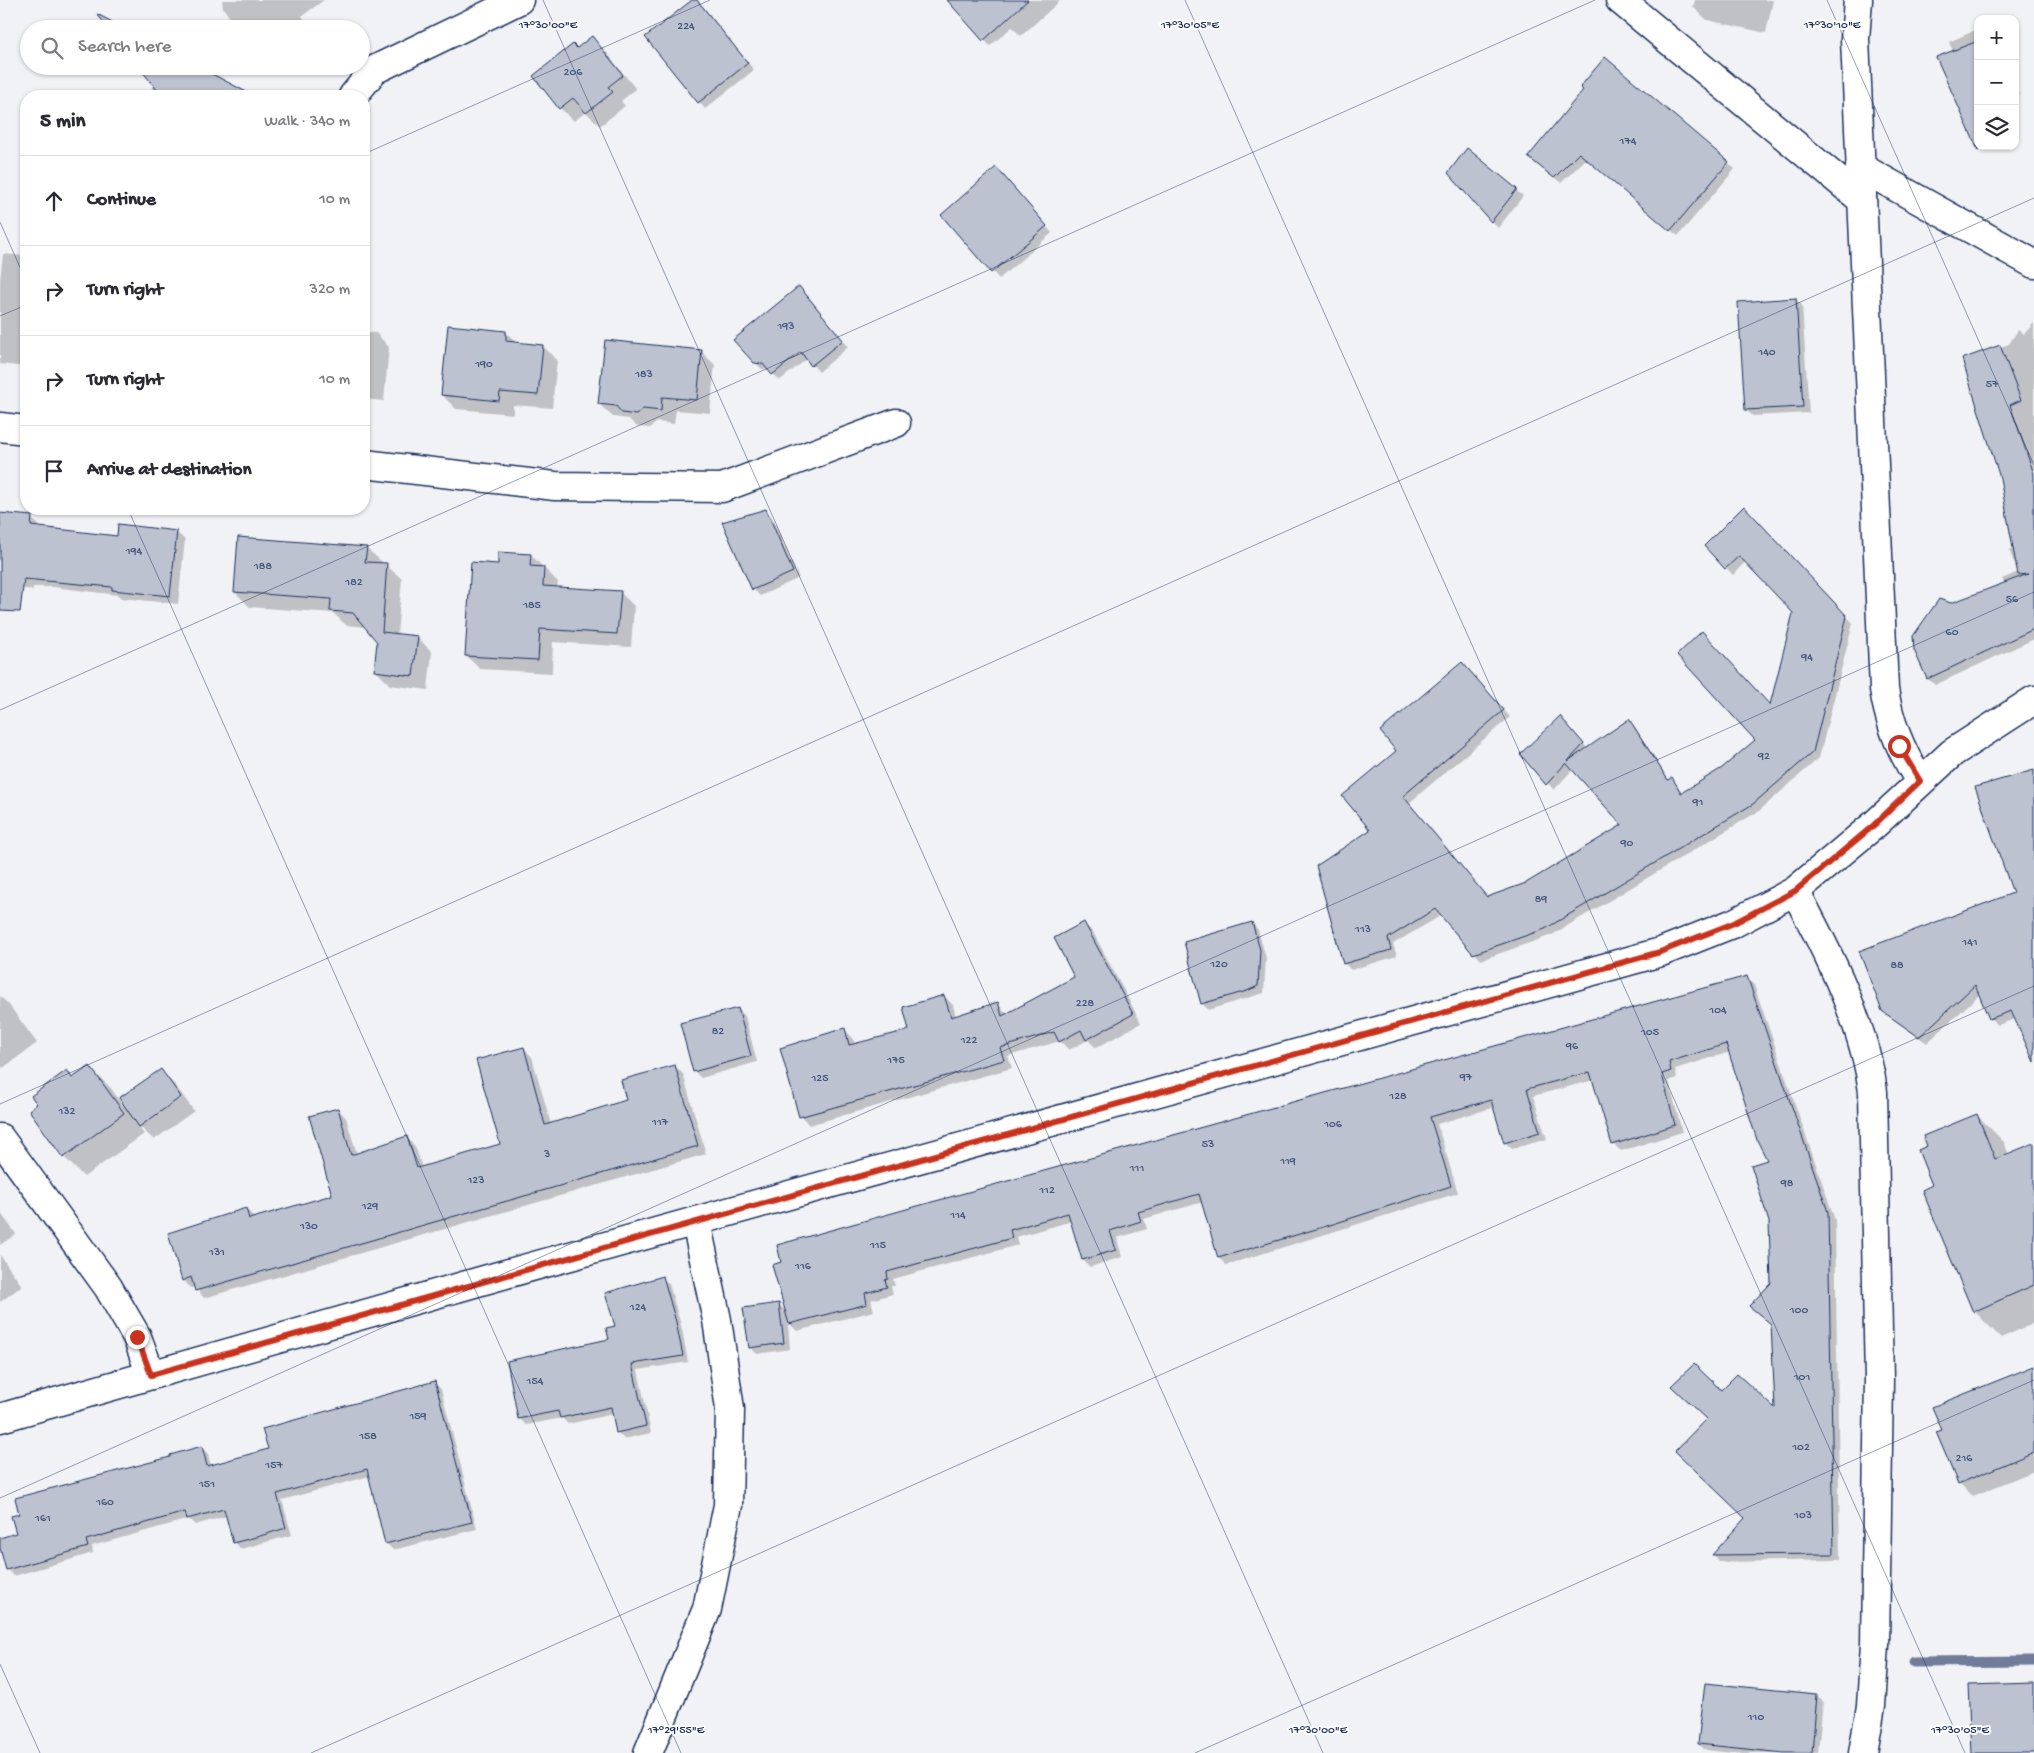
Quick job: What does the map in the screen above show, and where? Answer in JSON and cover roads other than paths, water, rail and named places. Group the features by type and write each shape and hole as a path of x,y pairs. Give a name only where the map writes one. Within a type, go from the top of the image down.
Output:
{"street":[{"path":"358,90 374,70 519,0"},
{"path":"1620,0 1862,200"},
{"path":"1858,0 1855,39 1884,689 1892,727 1907,761 1920,781"},
{"path":"1860,167 2034,264"},
{"path":"370,465 555,486 722,488 896,423"},
{"path":"0,428 20,430"},
{"path":"0,1418 1660,952 1734,923 1795,891 1866,832 1952,754 2034,700"},
{"path":"1795,891 1810,919 1845,996 1869,1063 1873,1092 1879,1380 1876,1644 1871,1706 1863,1753"},
{"path":"0,1138 108,1287 137,1337 151,1375"},
{"path":"648,1753 707,1610 728,1505 730,1409 717,1320 696,1222"}],"waterway":[{"path":"1914,1662 2034,1661"}]}
